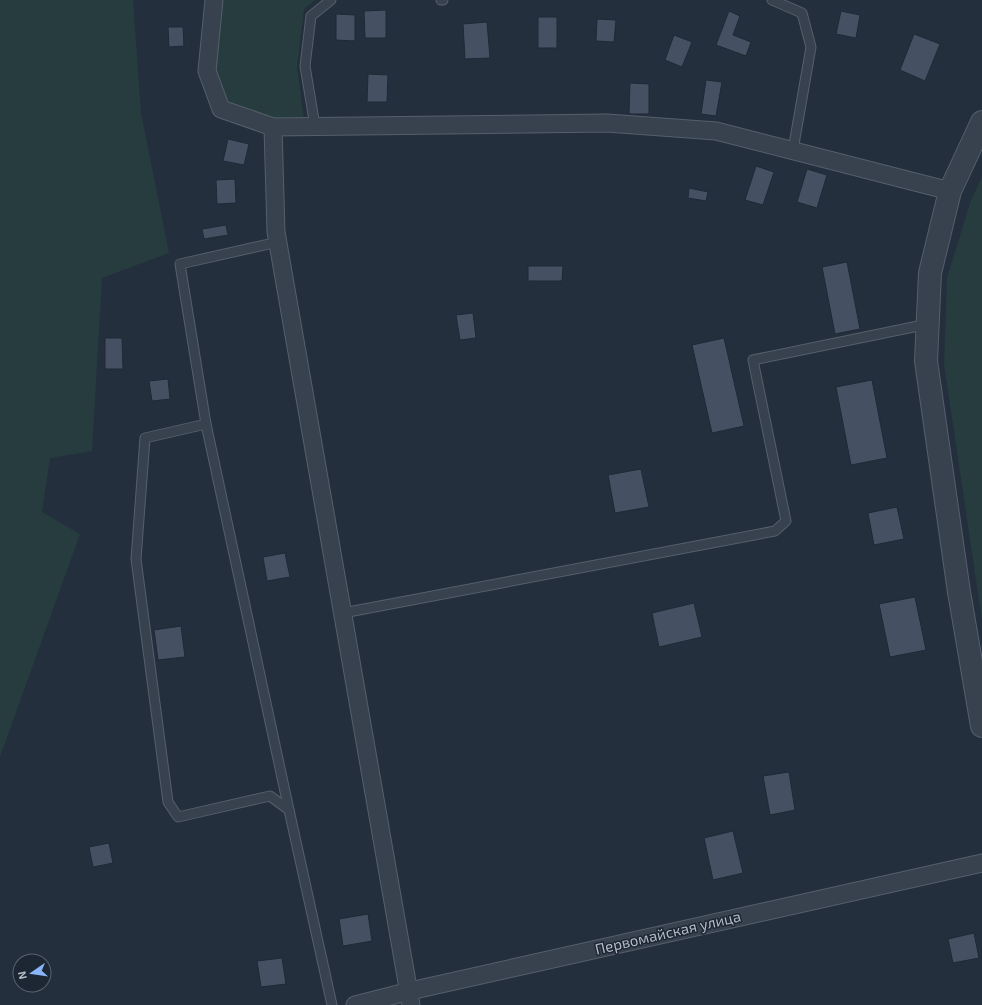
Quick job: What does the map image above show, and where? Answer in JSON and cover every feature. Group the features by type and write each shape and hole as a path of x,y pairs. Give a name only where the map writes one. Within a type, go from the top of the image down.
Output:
{"street":[{"path":"214,0 207,71 221,109 273,127 607,123 716,130 950,191"},
{"path":"982,122 950,191 930,273 926,361 959,592 977,668 982,726"},
{"path":"273,127 276,232 410,998"},
{"name":"Первомайская улица","path":"355,1005 410,998 982,863"}],"lane":[{"path":"315,126 306,66 311,16 330,0"},
{"path":"772,0 802,13 811,47 793,150"},
{"path":"278,242 180,264 206,424 332,1005"},
{"path":"343,614 775,531 786,521 753,360 928,324"},
{"path":"206,424 145,438 136,559 168,802 178,818 270,796 289,810"}],"green space":[{"path":"0,0 133,0 141,113 169,253 102,278 92,451 50,458 42,512 80,534 0,757"},
{"path":"220,0 315,0 304,9 297,67 304,119 273,119 229,103 214,69"},
{"path":"982,177 982,620 944,364 947,278 971,200"}],"building":[{"path":"386,10 386,38 365,38 364,11"},
{"path":"729,11 740,16 733,35 751,42 746,56 716,45"},
{"path":"841,11 860,15 856,38 836,34"},
{"path":"336,14 355,15 355,41 336,40"},
{"path":"538,17 557,17 557,48 538,48"},
{"path":"597,19 616,20 614,42 596,41"},
{"path":"487,22 490,58 465,59 463,24"},
{"path":"168,27 183,27 184,46 169,47"},
{"path":"914,34 940,44 925,81 900,70"},
{"path":"674,35 692,42 682,67 665,60"},
{"path":"368,74 388,75 387,102 367,102"},
{"path":"706,80 722,82 716,116 701,114"},
{"path":"630,83 649,84 649,114 629,114"},
{"path":"228,139 249,144 244,165 223,161"},
{"path":"756,166 774,172 763,205 745,200"},
{"path":"807,169 827,175 817,208 797,202"},
{"path":"235,179 236,203 217,204 216,180"},
{"path":"689,188 708,192 706,201 688,198"},
{"path":"226,225 228,235 204,239 202,229"},
{"path":"847,262 860,329 835,334 822,267"},
{"path":"528,266 563,266 562,281 528,281"},
{"path":"473,313 476,338 460,340 456,315"},
{"path":"105,338 122,338 123,369 105,369"},
{"path":"724,338 744,426 712,433 692,345"},
{"path":"168,379 170,399 152,401 149,381"},
{"path":"872,380 887,458 851,465 836,387"},
{"path":"641,469 649,507 615,513 608,475"},
{"path":"897,507 904,539 874,545 868,513"},
{"path":"285,553 290,577 267,581 263,557"},
{"path":"915,597 926,650 890,657 879,604"},
{"path":"694,603 702,637 659,647 652,613"},
{"path":"181,626 185,657 158,660 154,630"},
{"path":"789,772 795,810 770,815 763,776"},
{"path":"733,831 743,873 713,880 704,838"},
{"path":"109,843 113,863 93,867 89,847"},
{"path":"368,914 372,941 343,946 339,919"},
{"path":"974,933 979,958 953,963 948,939"},
{"path":"282,958 286,984 261,987 257,961"}]}
